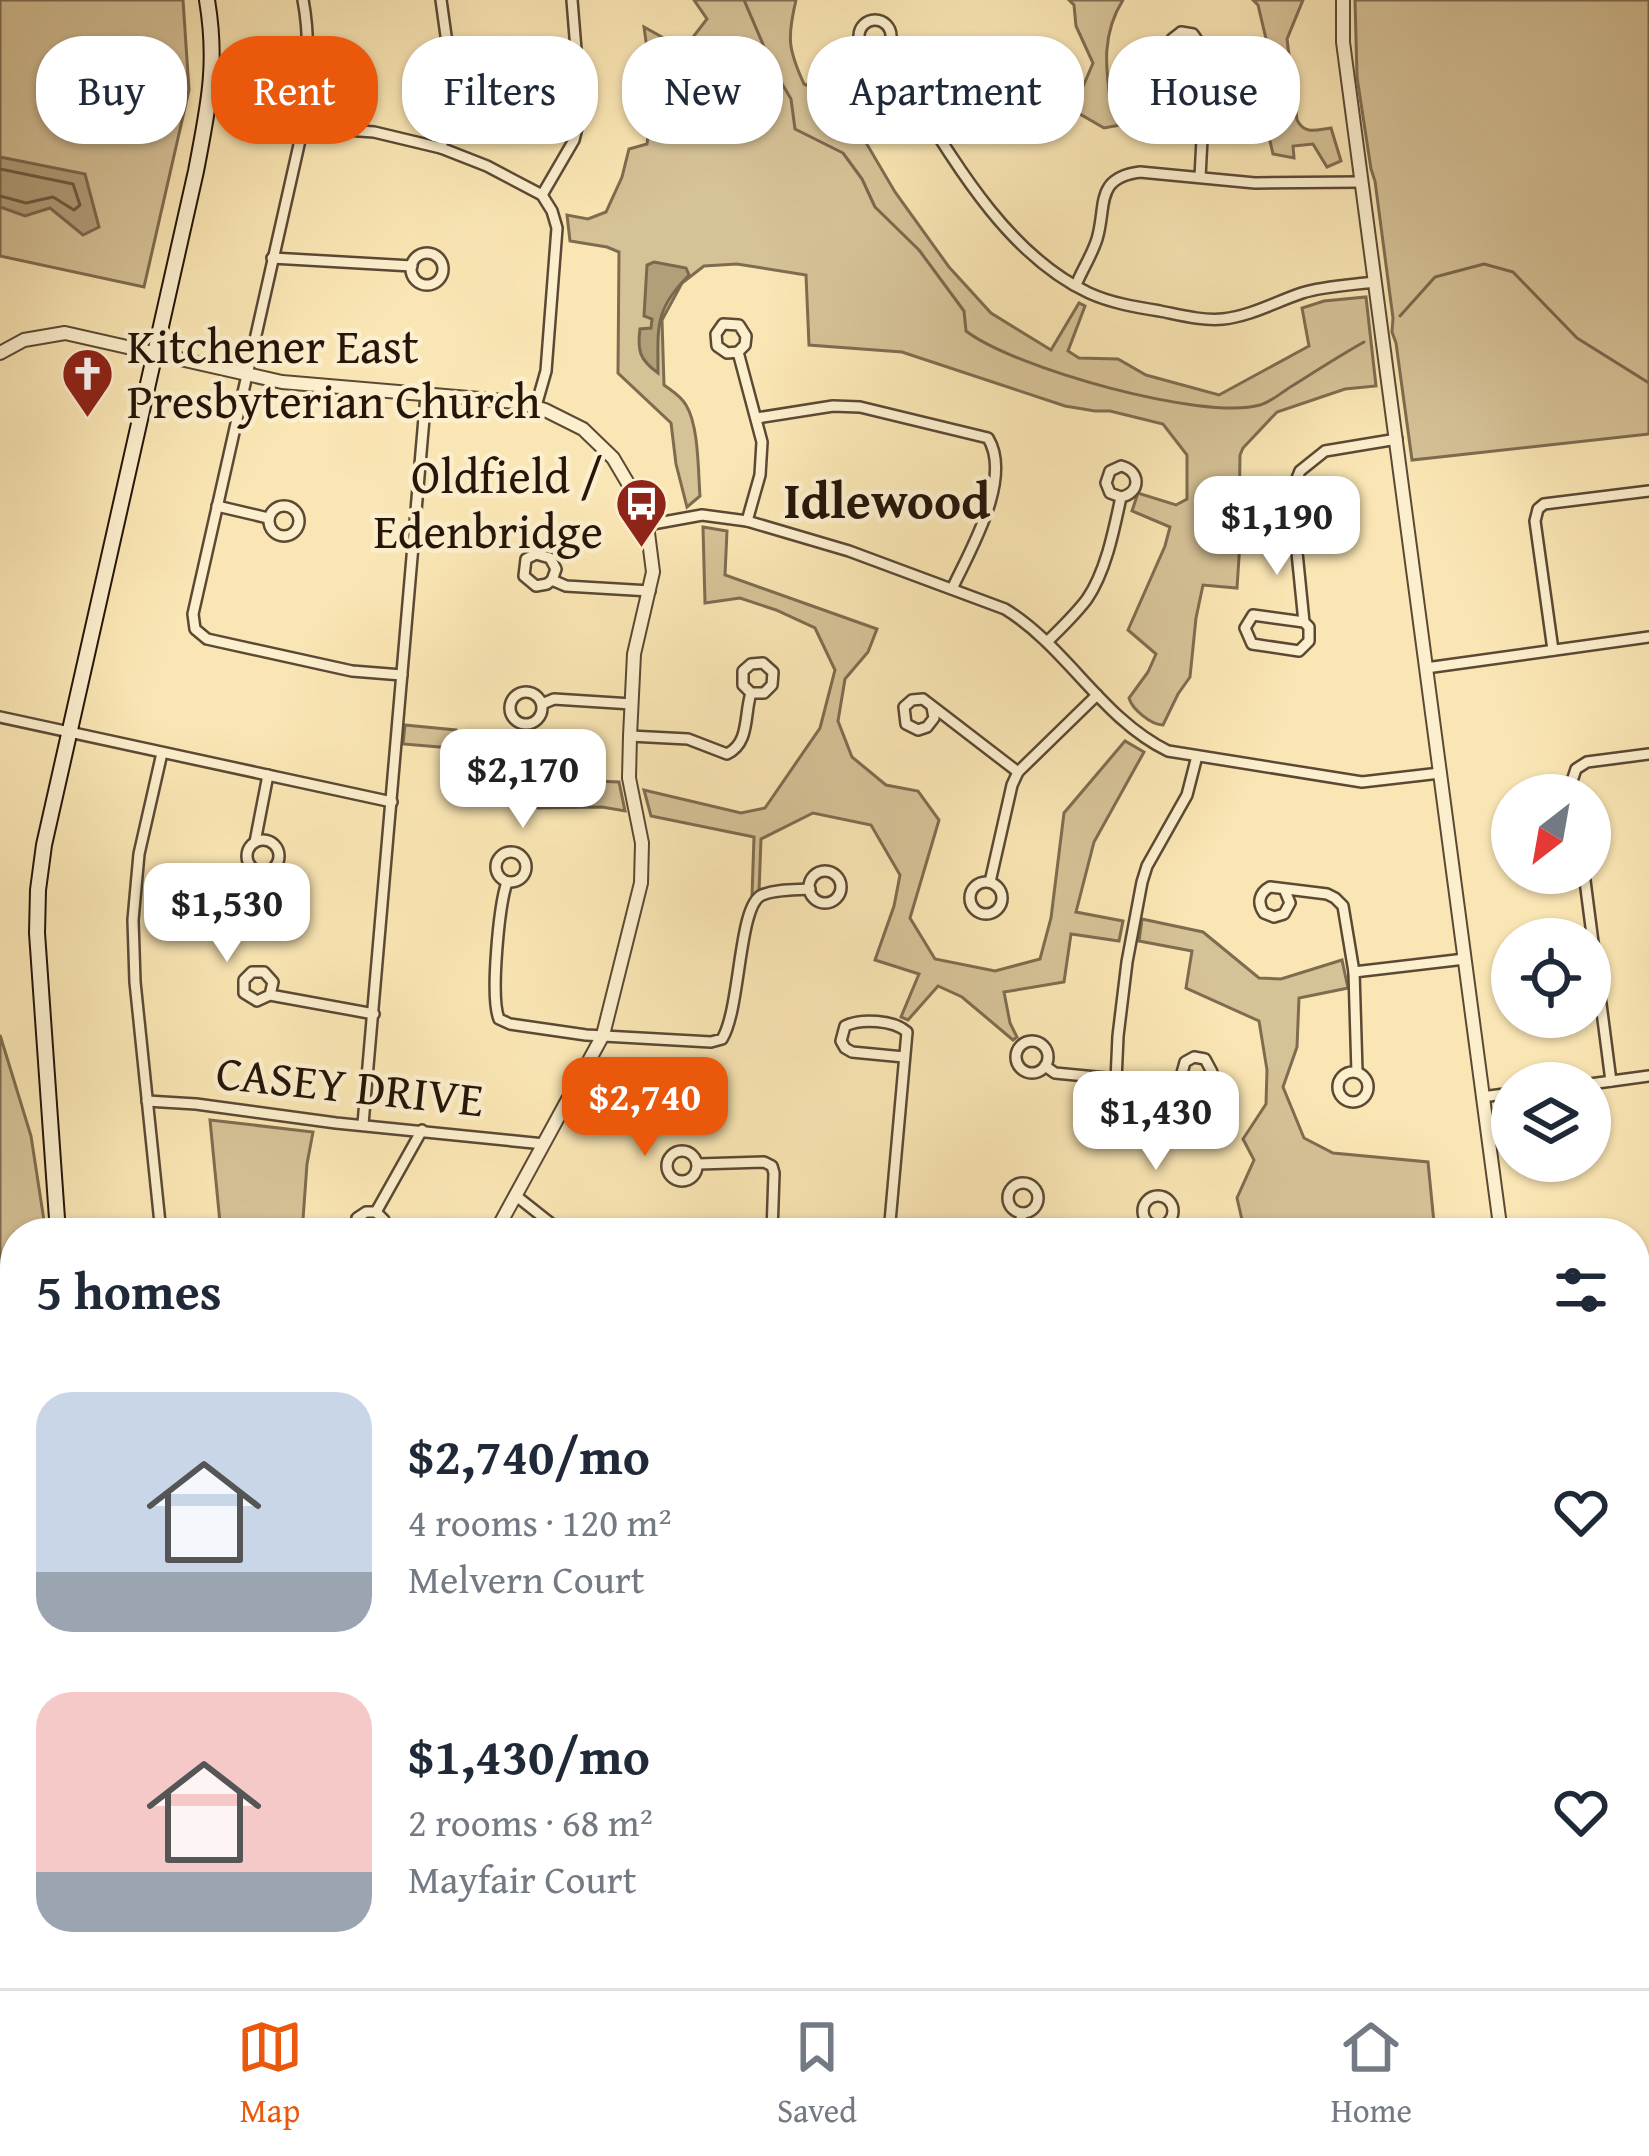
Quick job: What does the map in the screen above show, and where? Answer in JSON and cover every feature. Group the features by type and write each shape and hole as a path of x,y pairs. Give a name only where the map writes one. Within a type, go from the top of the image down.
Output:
{"main road":[{"path":"57,1218 37,933 44,845 209,100 214,68 207,0"}],"street":[{"path":"303,0 306,36"},
{"path":"441,0 453,86 441,148"},
{"path":"542,194 574,140 581,112 572,0"},
{"path":"1343,0 1343,42 1361,182 1500,1218"},
{"path":"378,133 441,148 487,166 542,194 552,211 556,229 546,370 536,406"},
{"path":"299,144 193,614 195,628 208,639 352,671 402,675"},
{"path":"946,144 984,204 1010,234 1053,271 1087,292 1125,305 1225,319 1305,292 1374,282"},
{"path":"1200,177 1202,144"},
{"path":"1076,285 1097,239 1103,198 1116,178 1140,172 1255,183 1361,182"},
{"path":"272,258 412,266"},
{"path":"0,353 24,340 56,333 80,335 282,382 536,406 583,429 613,458 640,502 653,572 634,654 630,736 629,778 642,843 641,883 603,1035 502,1218"},
{"path":"737,352 762,442 762,464 747,521"},
{"path":"363,1124 426,395"},
{"path":"757,418 832,406 860,407 988,438 994,451 994,488 952,589"},
{"path":"1304,622 1253,615 1245,628 1252,644 1299,651 1309,641 1291,494 1300,471 1324,451 1397,439"},
{"path":"1553,650 1535,521 1538,509 1544,503 1649,491"},
{"path":"1046,642 1073,616 1100,575 1120,497"},
{"path":"217,506 268,518"},
{"path":"647,526 702,514 747,521 849,551 1005,609 1027,624 1147,740 1168,751 1361,782 1440,772"},
{"path":"552,580 566,586 650,591"},
{"path":"1426,668 1649,637"},
{"path":"630,736 688,739 727,754 743,739 751,693"},
{"path":"990,882 1018,772 1097,695"},
{"path":"542,704 554,699 632,704"},
{"path":"932,706 1018,772"},
{"path":"0,717 392,802"},
{"path":"159,1218 133,920 139,854 162,752"},
{"path":"1574,774 1587,763 1649,754"},
{"path":"1116,1080 1127,962 1142,882 1187,795 1196,756"},
{"path":"255,842 268,775"},
{"path":"507,882 495,988 494,1009 499,1019 603,1035 711,1042 722,1039 729,1028 747,912 755,899 765,893 810,889"},
{"path":"1285,891 1327,894 1342,906 1354,972 1357,1072"},
{"path":"1587,894 1609,1062"},
{"path":"1354,972 1465,959"},
{"path":"270,995 374,1014"},
{"path":"890,1218 907,1032 901,1026 851,1022 841,1034 845,1048 852,1052 904,1057"},
{"path":"1045,1066 1055,1073 1188,1084"},
{"path":"1611,1081 1649,1076"},
{"path":"1482,1097 1491,1096"},
{"name":"CASEY DRIVE","path":"147,1100 544,1144"},
{"path":"376,1212 422,1130"},
{"path":"698,1164 764,1162 772,1166 772,1218"},
{"path":"514,1195 544,1218"},
{"path":"358,1218 376,1212"},
{"path":"376,1212 382,1218"},
{"path":"1021,1218 1022,1213"}],"shaded area":[{"path":"0,0 183,0 185,36 36,36 36,144 177,144 144,287 0,256"},
{"path":"694,0 796,0 791,43 807,85 807,144 867,144 949,267 991,313 1051,350 1079,303 1085,306 1068,351 1079,358 1118,359 1146,375 1219,395 1309,346 1302,308 1366,297 1376,386 1345,389 1277,412 1243,448 1239,525 1282,526 1285,541 1240,542 1237,588 1203,585 1190,677 1163,725 1143,716 1129,698 1156,654 1128,630 1170,527 1132,511 1138,493 1176,505 1187,499 1187,455 1163,424 1065,406 902,352 809,345 806,275 737,264 704,266 682,283 662,320 664,385 686,405 696,436 700,496 687,507 671,423 618,373 619,252 570,241 567,215 588,219 606,212 629,149 647,144 783,144 783,36 694,36 707,19"},
{"path":"1069,0 1123,0 1108,36 1108,127 1084,116 1084,84 1093,63 1076,26"},
{"path":"1253,0 1303,0 1288,36 1265,36"},
{"path":"1355,0 1649,0 1649,434 1412,460 1357,77"},
{"path":"1300,125 1307,130 1331,128 1341,161 1327,167 1313,144 1293,146 1294,158 1273,154 1271,144 1300,144"},
{"path":"703,527 727,531 725,575 877,629 868,652 845,679 838,721 852,757 886,785 918,791 939,820 910,918 935,959 995,971 1040,959 1051,918 1064,813 1125,741 1144,752 1094,842 1076,912 1123,921 1119,941 1071,934 1064,982 1004,992 1017,1037 1013,1040 962,997 938,986 908,1020 901,1017 919,974 875,960 900,875 871,825 813,813 761,839 759,892 752,896 754,837 651,816 644,790 741,813 765,808 820,728 835,670 815,628 740,598 705,603"},
{"path":"405,725 456,730 470,754 471,770 497,777 619,782 625,811 538,808 513,794 452,788 451,748 403,744"},
{"path":"1142,919 1203,932 1259,978 1281,979 1342,960 1348,988 1299,998 1297,1047 1283,1087 1304,1138 1333,1153 1428,1162 1434,1218 1242,1218 1237,1198 1254,1160 1243,1139 1266,1104 1267,1070 1259,1021 1186,988 1192,951 1139,941"},
{"path":"0,1035 31,1136 44,1218 0,1218"},
{"path":"210,1120 313,1132 303,1218 220,1218"}],"water":[{"path":"0,157 85,174 99,227 83,235 50,208 25,216 0,207"},
{"path":"647,265 686,268 689,275 669,299 660,320 658,373 644,359 639,343 640,329 651,328 652,319 644,316"}],"waterway":[{"path":"744,0 791,99 795,129 843,153 875,207 919,250 964,311 966,331 990,345 1109,388 1233,408 1268,402 1364,342"},
{"path":"1400,316 1435,277 1484,264 1513,272 1577,338 1649,383"}],"place":[{"name":"Kitchener East Presbyterian Church","path":"88,419"},
{"name":"Oldfield / Edenbridge","path":"642,549"}],"district":[{"name":"Idlewood","path":"887,499"}]}
